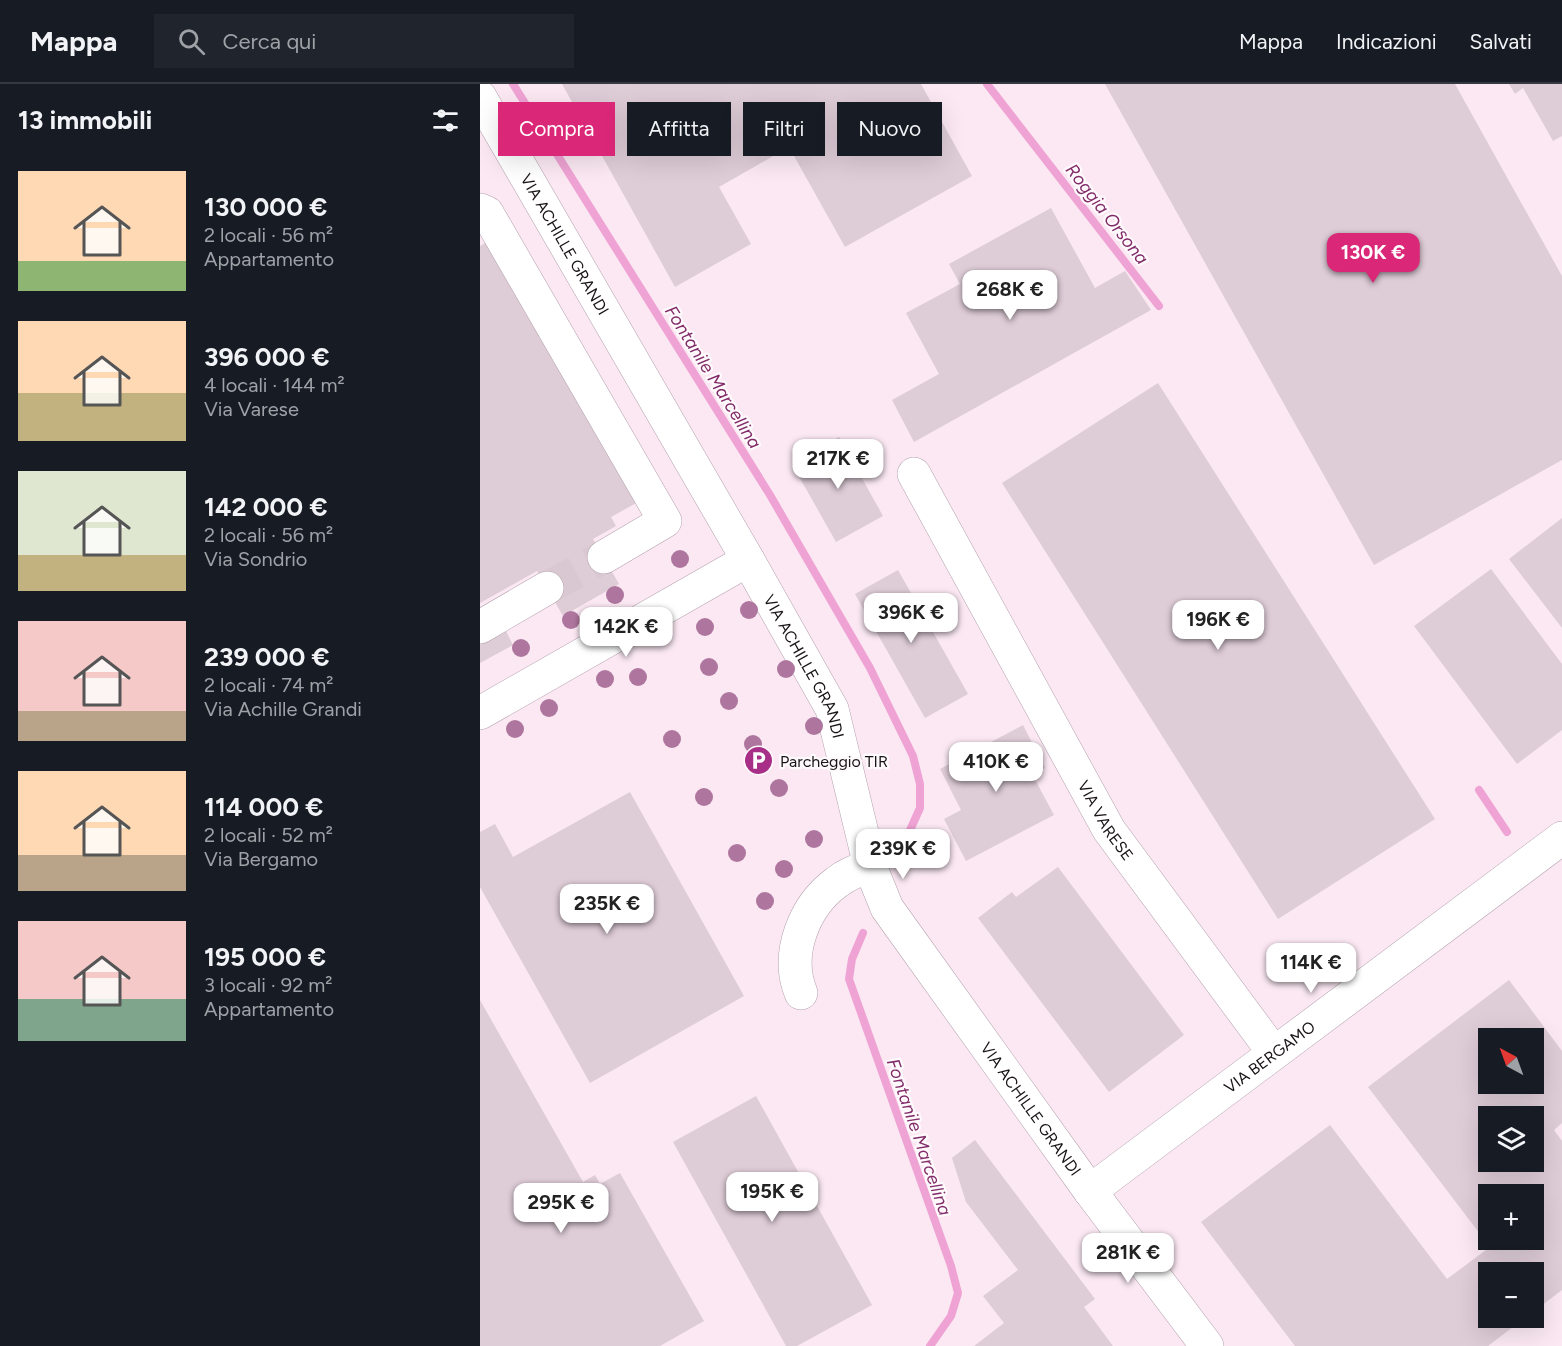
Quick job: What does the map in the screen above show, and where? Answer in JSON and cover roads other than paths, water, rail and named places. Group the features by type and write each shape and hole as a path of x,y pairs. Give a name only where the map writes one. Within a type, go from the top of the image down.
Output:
{"street":[{"name":"VIA ACHILLE GRANDI","path":"480,97 832,709 870,866 887,908 1090,1191 1207,1346"},
{"path":"480,210 487,213 665,522 603,557"},
{"name":"VIA VARESE","path":"914,474 1109,830 1274,1053"},
{"path":"480,713 641,619 748,560"},
{"path":"480,627 547,588"},
{"name":"VIA BERGAMO","path":"1090,1191 1562,837"},
{"path":"801,993 796,977 796,950 810,912 817,900 837,881 870,866"}],"waterway":[{"name":"Fontanile Marcellina","path":"513,84 770,495 870,668 913,756 920,784 920,808 898,857"},
{"name":"Roggia Orsona","path":"987,84 1159,306"},
{"name":"Roggia Orsona","path":"1479,790 1507,832"},
{"name":"Fontanile Marcellina","path":"863,933 852,959 849,979 951,1266 958,1293 951,1316 930,1346"}],"tunnel":[{"path":"547,588 604,557"}],"place":[{"name":"Parcheggio TIR","path":"759,761"}]}
